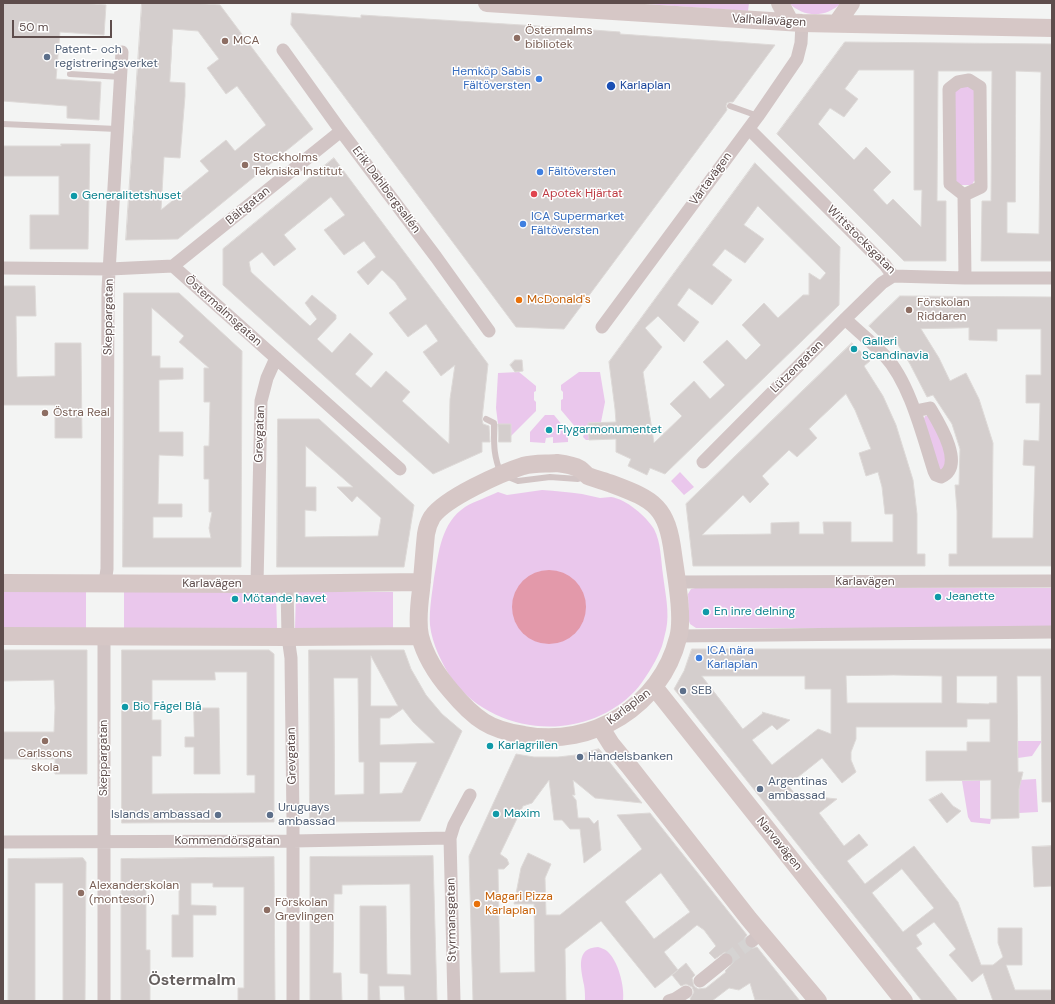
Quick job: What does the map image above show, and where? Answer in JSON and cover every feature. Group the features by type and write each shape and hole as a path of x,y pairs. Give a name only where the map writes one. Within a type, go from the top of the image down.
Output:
{"street":[{"name":"Valhallavägen","path":"487,3 760,21 1052,28"},
{"path":"780,3 796,22"},
{"path":"837,23 851,3"},
{"name":"Värtavägen","path":"602,327 749,129 797,58 801,44 796,22"},
{"name":"Erik Dahlbergsallén","path":"283,50 341,132 436,257 489,331"},
{"name":"Skeppargatan","path":"105,583 107,562 108,289 122,52"},
{"path":"969,80 980,86 981,188 964,195 950,184 949,89 958,82 969,80"},
{"name":"Wittstocksgatan","path":"749,129 885,264 893,276 1052,278"},
{"name":"Bältgatan","path":"173,266 341,132"},
{"path":"964,195 965,278"},
{"name":"Östermalmsgatan","path":"3,268 110,269 173,266 400,469"},
{"name":"Lützengatan","path":"703,462 845,319 882,283 893,276"},
{"path":"845,319 886,357 899,378 915,411 936,475 941,477 946,475 950,466 950,451 944,433 930,408 915,411"},
{"name":"Grevgatan","path":"257,584 261,401 267,378 276,358"},
{"name":"Karlaplan","path":"557,463 570,464 588,476 629,490 649,500 659,508 669,530 677,582 680,624 679,636 666,671 654,688 635,706 601,728 590,732 561,738 537,738 513,733 486,723 462,704 441,679 420,636 419,608 426,534 432,517 438,510 456,497 469,489 501,474 524,466 557,463"},
{"name":"Karlavägen","path":"677,582 1052,581"},
{"name":"Karlavägen","path":"3,583 287,584 422,582"},
{"name":"Grevgatan","path":"287,584 288,637 291,658 293,1001"},
{"path":"679,636 1052,632"},
{"path":"3,636 420,636"},
{"name":"Skeppargatan","path":"104,636 104,1001"},
{"name":"Narvavägen","path":"654,688 904,1001"},
{"path":"601,728 611,744 756,937 818,1001"},
{"path":"450,838 454,825 470,795"},
{"name":"Kommendörsgatan","path":"3,842 293,841 450,838"},
{"name":"Styrmansgatan","path":"450,838 454,1001"},
{"path":"700,981 726,960"},
{"path":"669,1001 686,992"}],"lane":[{"path":"70,74 120,77"},
{"path":"730,106 758,116"},
{"path":"3,124 117,129"},
{"path":"486,419 494,423 493,451 501,474"}],"shaded area":[{"path":"631,3 749,3 748,11"},
{"path":"789,3 841,3 835,8 822,14 808,14 795,8"},
{"path":"957,87 973,87 974,90 977,180 974,181 972,185 956,185 952,92"},
{"path":"519,372 536,386 534,400 536,402 536,411 511,436 511,424 498,424 496,408 498,373"},
{"path":"579,372 600,372 605,402 601,422 588,423 589,440 586,440 583,437 584,434 579,428 577,429 561,410 563,392 561,390 561,385"},
{"path":"545,415 554,415 568,432 568,442 553,443 553,437 546,438 545,443 530,442 530,432"},
{"path":"930,415 947,453 944,470 941,471 937,469 923,421 925,416"},
{"path":"680,472 694,487 684,495 671,481"},
{"path":"542,490 577,493 600,498 617,498 641,514 654,529 658,540 667,602 668,617 662,646 646,677 635,691 615,708 591,719 566,725 541,726 516,722 492,713 470,698 452,679 445,667 435,646 430,625 434,578 440,548 442,539 451,521 465,507 498,492 507,495"},
{"path":"549,570 563,573 575,581 583,593 586,607 583,621 575,633 563,641 549,644 535,641 523,633 515,621 512,607 515,593 523,581 535,573"},
{"path":"1052,588 1052,628 696,628 690,624 689,621 688,594 691,589"},
{"path":"3,590 86,590 86,628 3,628"},
{"path":"124,590 276,592 277,629 124,628"},
{"path":"296,592 393,592 393,629 295,629"},
{"path":"1018,741 1042,741 1032,756 1018,758"},
{"path":"1036,779 1038,812 1019,813 1019,780"},
{"path":"980,780 980,818 991,819 990,824 971,822 968,817 962,781"},
{"path":"598,947 604,949 611,955 617,967 622,981 623,1001 585,1001 581,960 586,951 591,948"}],"building":[{"name":"Patent- och registreringsverket","path":"3,3 82,3 106,5 104,35 60,32 56,79 101,82 99,120 67,118 67,106 3,101"},
{"path":"142,3 193,3 220,5 313,129 178,239 126,240","holes":["173,29 198,31 219,59 207,68 226,94 237,86 266,125 235,151 226,140 200,161 209,171 161,210 164,157 180,158 185,96 185,83 170,82"]},
{"name":"Fältöversten","path":"292,13 361,18 361,15 538,26 620,32 620,34 775,45 733,102 727,103 727,110 564,329 516,327 291,25"},
{"path":"845,42 1052,44 1052,261 981,261 982,201 991,201 992,71 938,71 937,201 946,201 946,261 904,261 777,134","holes":["859,70 914,70 914,190 922,190 921,227 893,199 887,205 873,190 891,172 866,147 854,160 818,124 830,108 844,117 858,99 845,89","1016,71 1041,72 1039,234 1007,233 1007,202 1015,202"]},
{"name":"Generalitetshuset","path":"61,144 90,144 88,249 30,249 30,215 59,215 59,176 3,176 3,146 61,146"},
{"path":"334,158 488,364 482,419 483,424 489,426 490,442 482,442 482,452 433,474 223,285 223,249","holes":["331,197 345,215 324,230 344,255 364,241 376,257 357,272 368,285 382,270 395,282 407,299 389,313 408,337 426,324 438,341 423,352 441,376 455,365 450,399 449,444 402,401 410,392 386,371 371,388 355,374 373,354 350,333 332,353 317,339 336,319 336,315 312,295 305,303 317,319 310,326 251,272 249,262 262,252 274,266 296,249 284,235"]},
{"path":"755,163 840,247 839,305 665,474 650,468 647,475 628,466 631,459 616,452 616,439 589,440 588,423 616,422 609,362","holes":["758,206 826,273 820,280 809,273 809,295 803,295 778,318 764,303 742,325 761,345 746,360 727,340 703,362 725,385 710,399 694,381 670,404 682,416 654,443 643,372 662,347 645,328 658,316 684,342 699,322 677,305 689,288 712,305 732,280 712,265 725,249 745,263 764,239 744,225"]},
{"path":"3,286 35,286 36,316 16,316 17,377 55,376 55,343 81,343 82,438 55,438 55,405 3,405"},
{"path":"124,293 179,293 242,351 241,567 123,567","holes":["152,308 184,336 179,342 209,368 204,368 204,402 210,402 209,446 204,446 204,479 209,479 209,512 212,512 209,528 211,538 153,538 153,517 182,517 182,504 158,504 159,455 183,456 183,432 159,432 159,380 183,379 183,368 160,368 160,356 152,356"]},
{"path":"900,296 1052,297 1052,566 949,566 949,554 957,554 957,511 955,485 959,485 960,449 952,424 933,395 927,397 910,364 895,340 889,346 869,326","holes":["969,328 969,340 997,341 997,329 1041,329 1041,375 1026,375 1026,403 1040,403 1039,441 1024,440 1023,465 1035,466 1033,538 992,538 993,443 979,399 966,373 950,381 939,358 921,329"]},
{"path":"852,343 870,361 864,366 883,396 896,425 913,480 917,514 917,554 925,554 925,566 693,566 686,504","holes":["846,394 855,410 871,449 859,453 866,476 878,472 882,487 885,514 893,514 893,542 851,542 851,522 823,522 824,534 799,534 799,522 771,523 771,534 702,535 743,495 750,503 769,484 762,476 789,450 797,457 817,438 809,429"]},
{"path":"515,360 522,360 523,371 515,372 510,365"},
{"path":"278,419 319,419 414,505 404,567 277,567","holes":["306,446 353,487 337,487 352,502 357,496 381,518 378,536 305,537 305,510 316,511 316,487 306,487"]},
{"path":"498,424 511,424 511,442 499,442"},
{"path":"692,649 1052,649 1052,802 1042,802 1041,676 1017,676 1018,772 1023,772 1019,789 1019,818 991,819 991,780 926,781 926,751 967,751 967,742 990,742 990,719 967,719 967,727 856,727 856,739 851,752 851,760 856,772 842,783 822,758 788,785 801,802 809,796 837,799 819,813 844,846 859,834 868,845 847,861 865,884 914,846 958,902 981,965 993,965 1003,957 998,943 998,928 1022,928 1022,965 1006,965 1015,990 1052,990 1052,1001 993,1001 983,973 972,982 949,955 956,949 934,922 916,935 922,944 916,948 958,1001 922,1001 674,689 684,671","holes":["702,676 805,676 805,689 831,689 831,734 818,729 772,765 752,740 772,725 777,730 790,720 762,712 763,713 743,729","846,676 942,676 942,703 847,703","957,676 997,676 997,703 957,703","902,869 934,908 903,932 872,893"]},
{"path":"3,650 87,650 87,774 55,774 55,759 3,759 3,732 54,732 55,708 54,680 3,681"},
{"path":"122,650 269,650 274,654 274,822 122,823","holes":["215,672 247,672 247,775 255,775 255,793 152,794 152,756 161,756 161,720 152,720 152,680 215,680"]},
{"path":"309,650 404,650 411,669 426,695 442,714 462,731 420,821 310,822","holes":["371,656 398,706 371,706","334,678 358,678 359,762 364,762 364,794 335,795","403,709 413,722 435,743 380,745 380,718 389,718","380,762 417,762 402,793 380,794"]},
{"path":"194,708 219,708 220,774 194,774 194,747 185,747 185,737 194,737"},
{"path":"599,749 642,803 595,798 573,780 575,795 572,795 576,800 578,818 589,818 594,824 598,820 601,850 584,863 580,829 570,829 562,820 554,820 549,780 532,803 523,806 500,854 507,859 509,864 504,869 498,869 500,973 535,972 534,904 514,904 521,868 528,853 551,864 545,878 546,915 560,915 642,849 617,815 650,813 747,935 744,939 746,946 750,949 757,947 800,1001 755,1000 750,983 739,990 729,988 712,1001 692,1001 690,999 694,992 692,987 686,984 681,986 672,975 655,988 601,921 565,949 566,1001 473,1001 469,856 516,754 534,757 576,755","holes":["661,873 690,912 654,939 625,902","697,925 704,930 716,946 709,953 715,959 725,952 732,955 734,959 733,963 725,971 726,972 706,988 698,989 694,986 692,978 695,975 686,963 678,970 664,952"]},
{"path":"942,793 953,806 961,811 947,823 929,800"},
{"path":"1052,846 1052,886 1034,887 1032,847"},
{"path":"433,856 437,1001 405,1001 404,986 379,986 380,1001 368,1001 368,974 360,973 360,906 386,906 387,974 411,975 410,884 342,885 342,894 334,894 333,973 341,973 342,1001 310,1001 310,857"},
{"path":"274,857 275,1001 238,1001 238,988 244,988 244,887 213,887 213,883 191,883 191,905 216,906 216,915 193,915 193,957 172,957 172,915 179,915 179,883 146,883 146,950 150,950 150,1001 121,1001 121,859"},
{"path":"83,858 86,862 85,1001 63,1001 63,883 35,883 35,1001 8,1001 8,859"}],"tunnel":[{"path":"726,960 752,941"}],"place":[{"name":"Östermalms bibliotek","path":"517,38"},
{"name":"MCA","path":"225,41"},
{"name":"Patent- och registreringsverket","path":"47,57"},
{"name":"Hemköp Sabis Fältöversten","path":"539,79"},
{"name":"Karlaplan","path":"611,86"},
{"name":"Stockholms Tekniska Institut","path":"245,165"},
{"name":"Fältöversten","path":"540,172"},
{"name":"Apotek Hjärtat","path":"534,194"},
{"name":"Generalitetshuset","path":"74,196"},
{"name":"ICA Supermarket Fältöversten","path":"523,224"},
{"name":"McDonald's","path":"519,300"},
{"name":"Förskolan Riddaren","path":"909,310"},
{"name":"Galleri Scandinavia","path":"854,349"},
{"name":"Östra Real","path":"45,413"},
{"name":"Flygarmonumentet","path":"549,430"},
{"name":"Jeanette","path":"938,597"},
{"name":"Mötande havet","path":"235,599"},
{"name":"En inre delning","path":"706,612"},
{"name":"ICA nära Karlaplan","path":"699,658"},
{"name":"SEB","path":"683,691"},
{"name":"Bio Fågel Blå","path":"125,707"},
{"name":"Carlssons skola","path":"45,741"},
{"name":"Karlagrillen","path":"490,746"},
{"name":"Handelsbanken","path":"580,757"},
{"name":"Argentinas ambassad","path":"760,789"},
{"name":"Maxim","path":"496,814"},
{"name":"Islands ambassad","path":"218,815"},
{"name":"Uruguays ambassad","path":"270,815"},
{"name":"Alexanderskolan (montesori)","path":"81,893"},
{"name":"Magari Pizza Karlaplan","path":"477,904"},
{"name":"Förskolan Grevlingen","path":"267,910"}],"district":[{"name":"Östermalm","path":"192,981"}]}
